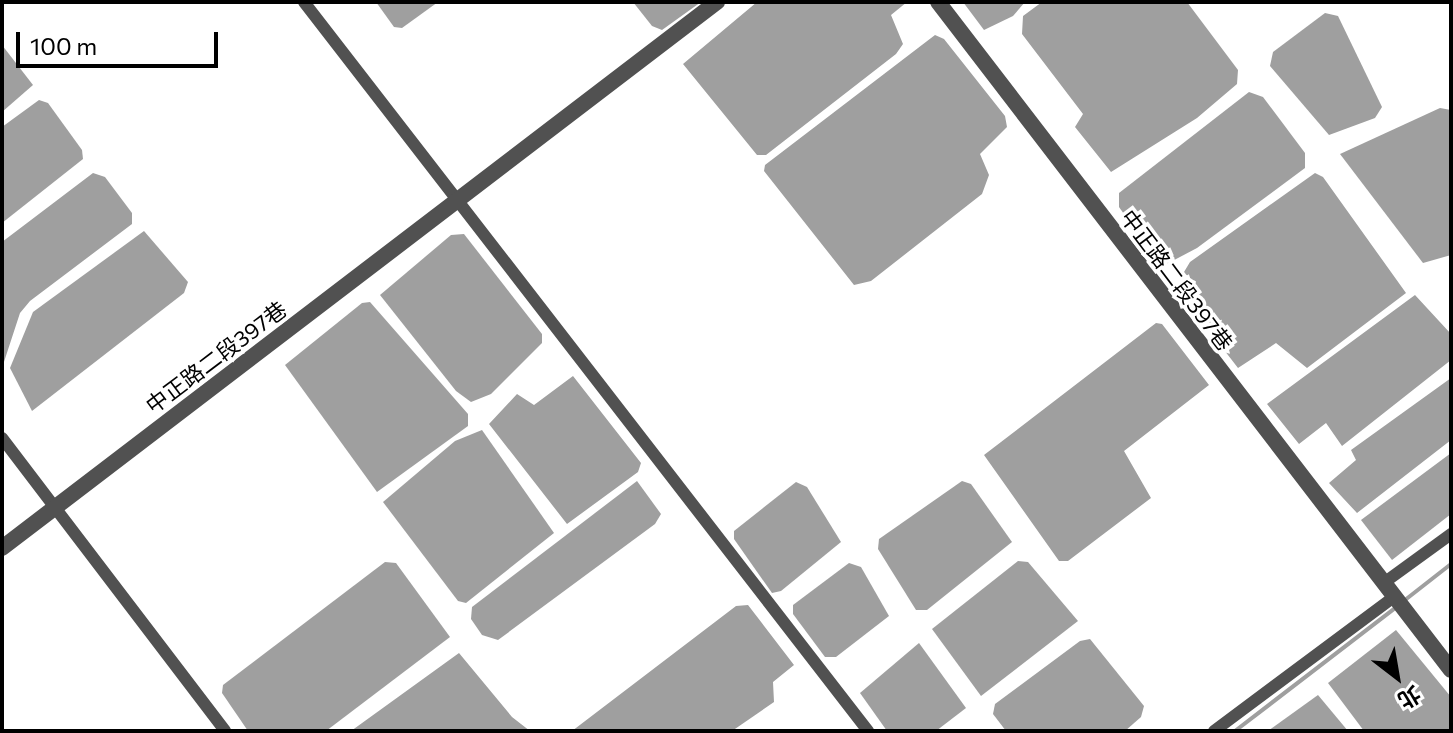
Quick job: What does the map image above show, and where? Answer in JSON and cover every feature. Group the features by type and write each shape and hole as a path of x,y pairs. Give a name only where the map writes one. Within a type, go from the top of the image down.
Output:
{"street":[{"path":"304,2 868,731"},
{"name":"中正路二段397巷","path":"2,548 717,2"},
{"name":"中正路二段397巷","path":"938,2 1451,670"},
{"path":"2,438 225,731"},
{"path":"1214,731 1390,589 1451,534"}],"shaded area":[{"path":"376,2 438,2 402,28 394,27"},
{"path":"633,2 701,2 662,30 652,26"},
{"path":"757,2 907,2 891,15 903,44 896,54 766,155 757,155 683,64"},
{"path":"963,2 1025,2 1013,16 984,30"},
{"path":"1042,2 1187,2 1238,70 1237,84 1197,118 1111,172 1075,127 1083,114 1022,34 1023,16"},
{"path":"1325,13 1338,16 1382,107 1375,118 1329,135 1270,66 1273,52"},
{"path":"935,35 944,39 1005,116 1007,127 980,154 989,175 982,194 871,281 854,285 764,171 765,165"},
{"path":"2,45 33,85 2,112"},
{"path":"1249,92 1263,97 1305,153 1305,168 1197,248 1161,267 1119,207 1119,193"},
{"path":"39,100 48,103 82,150 83,159 2,223 2,127"},
{"path":"1440,108 1451,110 1451,255 1423,263 1340,154"},
{"path":"93,173 105,177 132,213 132,224 30,301 20,313 2,368 2,242"},
{"path":"1315,173 1323,177 1406,293 1307,368 1276,343 1238,368 1180,293 1181,277 1190,262"},
{"path":"144,231 188,282 184,293 32,411 10,368 33,312"},
{"path":"464,234 542,334 542,343 491,394 471,402 456,391 380,295 451,235"},
{"path":"1415,295 1451,334 1451,360 1342,446 1326,423 1299,444 1267,404"},
{"path":"370,302 468,414 468,426 377,492 285,365 362,303"},
{"path":"1156,323 1162,324 1209,385 1124,451 1151,498 1068,561 1059,561 984,455"},
{"path":"573,376 641,463 638,472 567,524 489,424 517,394 534,405"},
{"path":"1451,378 1451,440 1357,513 1329,483 1356,460 1351,450"},
{"path":"482,430 554,533 466,603 458,601 383,502 455,441"},
{"path":"1451,453 1451,514 1392,560 1361,520"},
{"path":"637,481 661,514 655,524 498,640 482,635 471,619 472,607"},
{"path":"962,481 971,484 1012,542 927,610 916,610 878,549 879,539"},
{"path":"796,482 807,487 841,542 781,591 772,593 734,539 734,531"},
{"path":"1018,561 1028,562 1078,621 981,696 932,629"},
{"path":"385,562 396,563 450,637 326,731 248,731 222,693 223,685"},
{"path":"849,563 861,567 889,616 836,657 825,657 793,614 793,605"},
{"path":"748,605 794,665 773,682 774,702 732,731 572,731 736,606"},
{"path":"1396,630 1451,697 1451,731 1364,731 1328,683"},
{"path":"1090,639 1144,706 1141,717 1125,731 1006,731 993,714 995,704 1080,641"},
{"path":"919,643 966,708 936,731 887,731 860,693"},
{"path":"459,653 512,717 530,731 351,731"},
{"path":"1318,695 1348,731 1268,731"}],"waterway":[{"path":"1405,600 1451,564"},
{"path":"1235,731 1398,606"}]}
